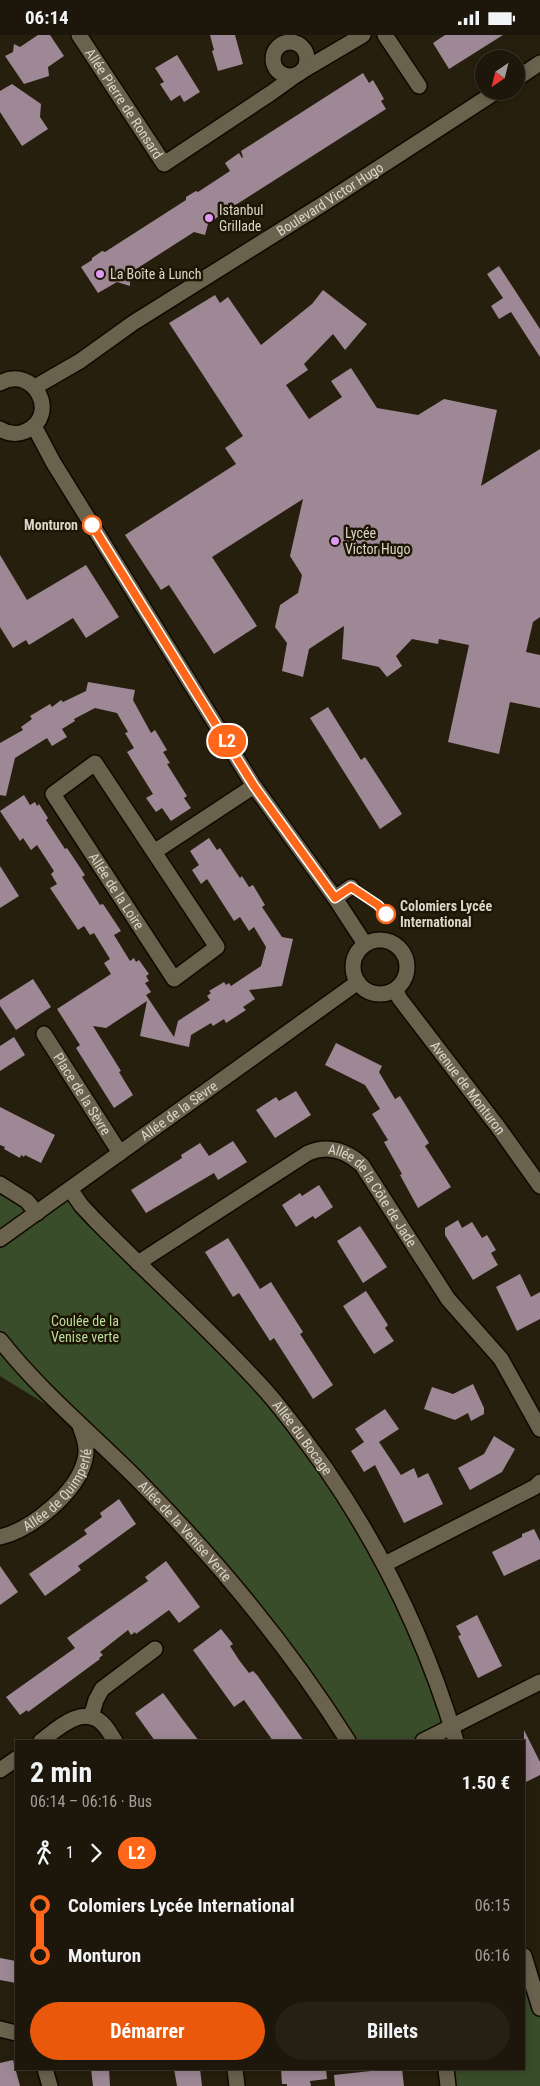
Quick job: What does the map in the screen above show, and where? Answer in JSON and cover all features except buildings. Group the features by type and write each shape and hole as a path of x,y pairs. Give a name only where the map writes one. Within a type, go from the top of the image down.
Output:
{"street":[{"name":"Allée Pierre de Ronsard","path":"79,35 164,164 299,73 363,35"},
{"path":"385,35 419,86"},
{"path":"278,40 302,47 307,59 299,73 283,74 274,65 278,40"},
{"path":"525,73 540,63"},
{"name":"Boulevard Victor Hugo","path":"35,387 80,361 133,323 323,204 483,100"},
{"path":"0,383 10,379 21,379 35,387 42,400 41,413 34,426 17,433 0,429"},
{"path":"34,426 53,462 254,786 335,898 365,944"},
{"name":"Allée de la Loire","path":"95,763 154,852 217,947 174,979 53,794 95,763"},
{"path":"154,852 254,786"},
{"path":"335,898 351,887"},
{"path":"384,940 400,948 408,968 405,979 395,990 385,994 373,994 358,983 353,967 355,957 365,944 371,941 384,940"},
{"name":"Allée de la Sèvre","path":"0,1239 358,983"},
{"name":"Avenue de Monturon","path":"395,990 540,1186"},
{"name":"Place de la Sèvre","path":"44,1034 120,1153"},
{"name":"Allée de la Côte de Jade","path":"138,1263 308,1153 322,1149 342,1152 362,1165 448,1299 501,1359 540,1429"},
{"path":"0,1184 27,1201 37,1213"},
{"name":"Allée du Bocage","path":"70,1189 81,1205 226,1348 278,1405 308,1443 345,1497 386,1564 409,1613 443,1696 454,1734"},
{"name":"Allée de la Venise Verte","path":"0,1340 40,1385 134,1476 178,1522 243,1595 290,1655 347,1740"},
{"name":"Allée de Quimperlé","path":"0,1537 18,1530 50,1510 73,1484 85,1460 86,1449 80,1425"},
{"path":"386,1564 535,1487 540,1482"},
{"path":"91,1717 96,1700 102,1689 155,1649"},
{"path":"427,1740 454,1734 540,1682"},
{"path":"42,1740 71,1719 91,1717 100,1721 114,1740"},
{"path":"0,1769 15,1760"},
{"path":"525,1960 540,2008"},
{"path":"0,2029 15,2033"},
{"path":"45,2070 50,2086"},
{"path":"236,2070 237,2086"},
{"path":"446,2070 448,2086"}],"green space":[{"name":"Coulée de la Venise verte","path":"0,1184 37,1213 70,1189 267,1392 374,1543 456,1740 347,1740 290,1655 79,1425 0,1376"},
{"path":"525,1959 540,2008 540,2086 448,2086 446,2070 525,2070"}],"bus line":[{"name":"L2","path":"92,525 254,786 335,898 351,887 378,905 386,914"}],"place":[{"name":"Istanbul Grillade","path":"209,218"},
{"name":"La Boîte à Lunch","path":"100,274"},
{"name":"Monturon","path":"92,525"},
{"name":"Lycée Victor Hugo","path":"335,541"},
{"name":"Colomiers Lycée International","path":"386,914"}]}
